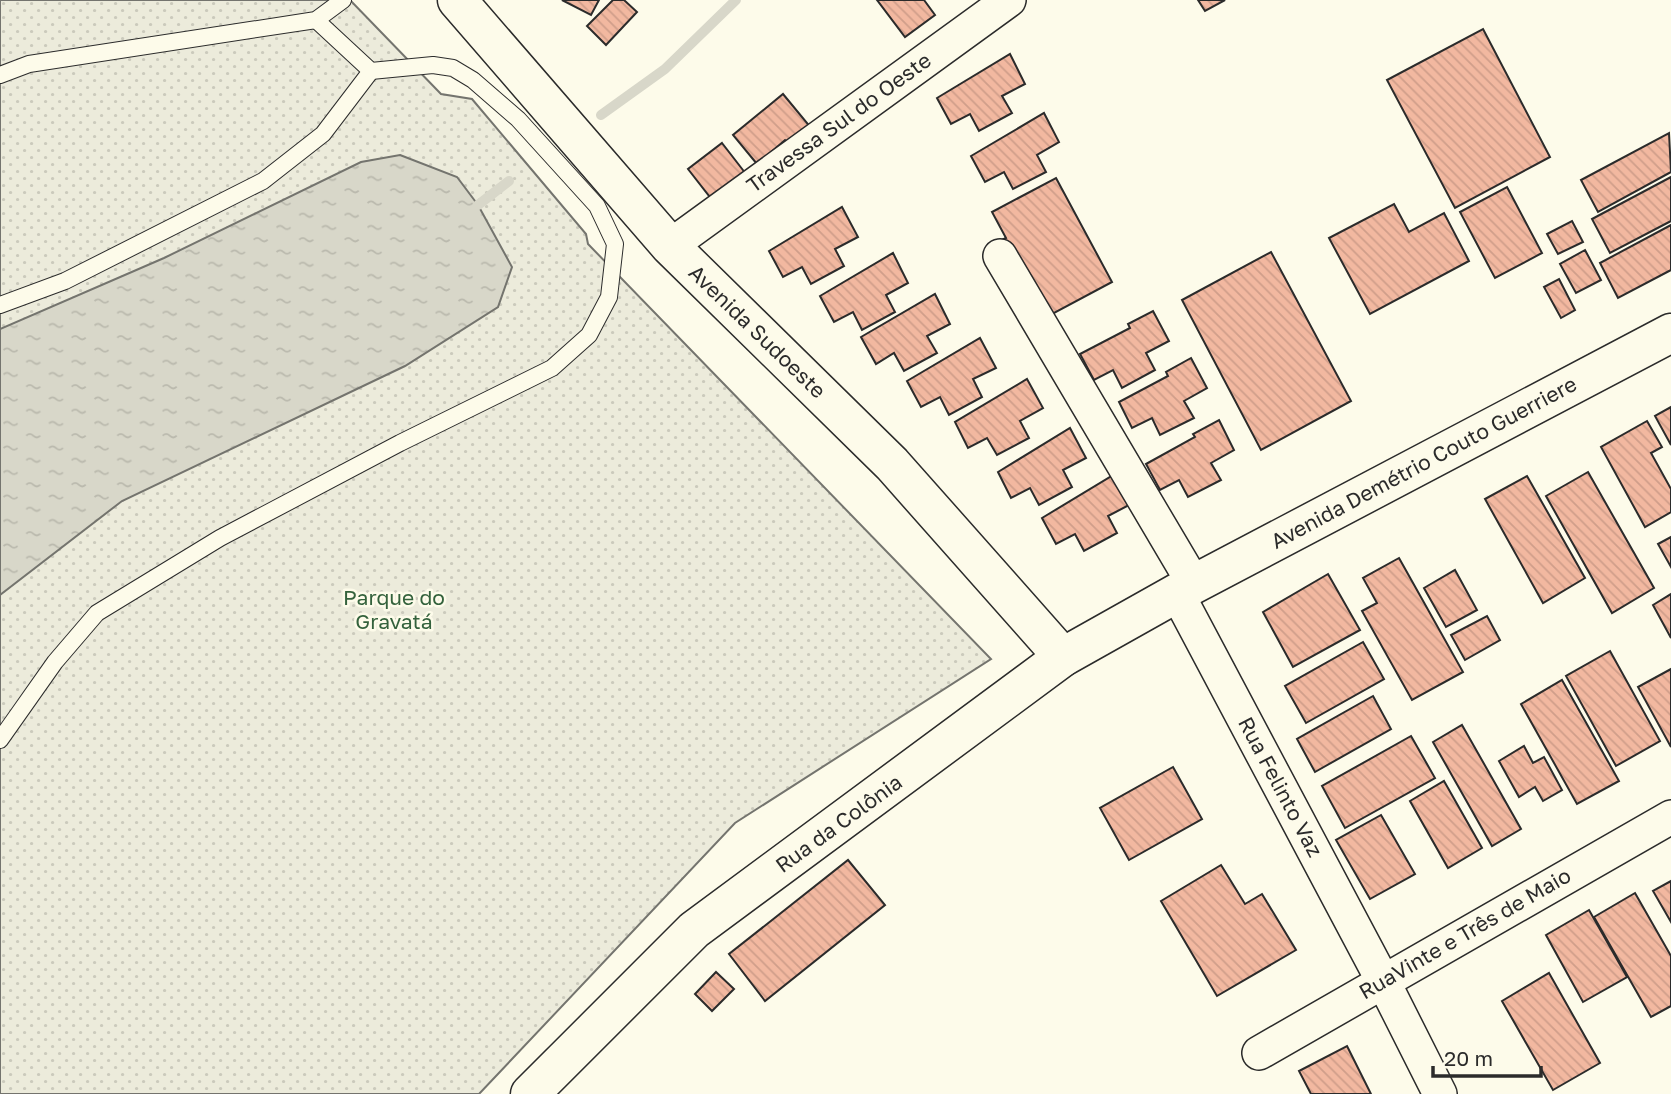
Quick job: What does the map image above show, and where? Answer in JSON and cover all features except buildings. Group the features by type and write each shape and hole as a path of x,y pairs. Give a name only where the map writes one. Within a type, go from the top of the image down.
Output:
{"main road":[{"name":"Avenida Sudoeste","path":"457,0 670,246 892,464 1063,657"},
{"name":"Avenida Demétrio Couto Guerriere","path":"1185,589 1671,333"},
{"name":"Rua da Colônia","path":"530,1094 694,930 1063,657 1185,589"}],"street":[{"name":"Travessa Sul do Oeste","path":"670,246 1009,0"},
{"name":"Rua Felinto Vaz","path":"1000,256 1185,589 1440,1094"},
{"name":"RuaVinte e Três de Maio","path":"1259,1053 1671,817"}],"lane":[{"path":"0,75 29,64 316,20 343,0"},
{"path":"316,20 371,71"},
{"path":"0,305 65,281 263,181 323,134 371,71 433,65 453,68 473,80 518,119 597,206 615,244 609,297 589,335 552,368 400,443 232,532 97,613 55,662 0,740"}],"green space":[{"name":"Parque do Gravatá","path":"0,0 350,0 441,94 472,99 586,234 588,244 991,659 735,823 479,1094 0,1094"}],"water":[{"path":"400,155 457,177 478,205 512,267 498,307 405,366 122,501 0,595 0,329 164,258 361,162"}],"waterway":[{"path":"601,115 665,69 736,0"},
{"path":"478,205 509,181"}]}
